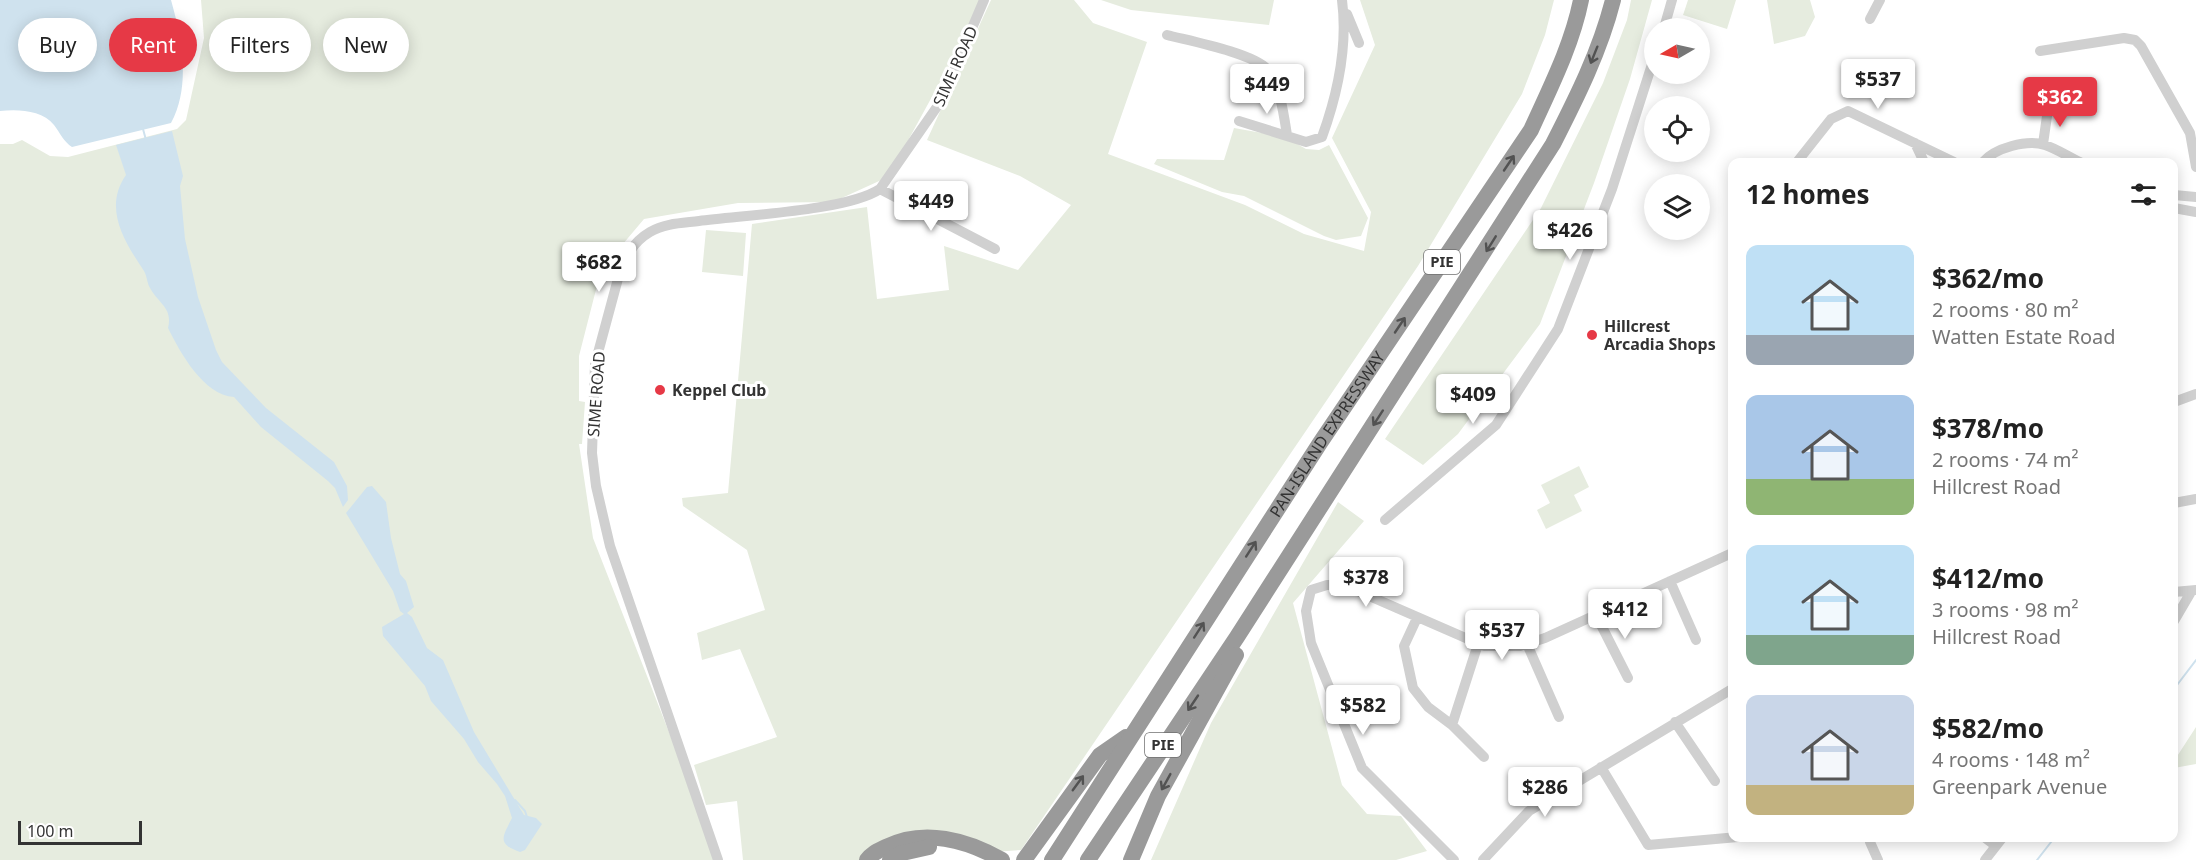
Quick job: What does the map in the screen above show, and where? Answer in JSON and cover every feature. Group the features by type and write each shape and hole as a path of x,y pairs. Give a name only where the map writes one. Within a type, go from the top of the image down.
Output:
{"highway":[{"name":"PAN-ISLAND EXPRESSWAY","path":"1052,860 1320,443 1531,130 1577,19 1581,0"},
{"name":"PAN-ISLAND EXPRESSWAY","path":"1090,857 1238,637 1553,144 1581,90 1605,28 1613,0"},
{"path":"1131,860 1158,796 1233,661 1237,652 1238,637"},
{"path":"1024,860 1100,755 1133,732"},
{"path":"867,860 871,855 898,841 932,837 982,849 1002,860"},
{"path":"890,860 918,848 953,846 966,849 987,860"}],"street":[{"name":"SIME ROAD","path":"718,860 602,518 592,453 594,374 600,340 623,264 638,241 651,231 665,225 827,206 868,197 880,189 941,101 984,0"},
{"path":"1342,0 1359,43"},
{"path":"1239,121 1306,142 1322,138 1334,106 1341,66 1344,37 1342,0"},
{"path":"1667,18 1672,0"},
{"path":"1870,19 1880,0"},
{"path":"1167,35 1246,56 1267,69 1281,102 1287,135"},
{"path":"2040,51 2124,38 2135,40 2141,46 2190,133 2196,167"},
{"path":"1385,520 1496,425 1558,329 1612,189 1646,84"},
{"path":"2043,144 2048,109"},
{"path":"1800,158 1831,119 1844,111 1946,158"},
{"path":"1915,143 1922,158"},
{"path":"1986,158 2001,150 2028,144 2043,144 2072,158"},
{"path":"880,189 995,249"},
{"path":"2178,195 2196,197"},
{"path":"2178,209 2196,212"},
{"path":"2178,401 2196,394"},
{"path":"2178,502 2196,499"},
{"path":"1454,860 1362,768 1311,643 1306,611 1311,590 1327,585 1344,585 1372,595 1417,618 1490,648 1527,645 1728,555"},
{"path":"1670,581 1696,640"},
{"path":"2178,592 2194,591"},
{"path":"2178,615 2194,591"},
{"path":"1596,615 1628,678"},
{"path":"1417,618 1404,646 1413,688 1428,707 1452,725 1484,757"},
{"path":"1452,725 1478,644"},
{"path":"1527,645 1559,717"},
{"path":"1483,860 1529,811 1728,691"},
{"path":"1675,722 1715,781"},
{"path":"1601,767 1648,845 1728,838"},
{"path":"1869,842 1878,860"},
{"path":"1991,842 1996,846"},
{"path":"1985,860 1999,842"}],"shaded area":[{"path":"201,0 982,0 968,31 888,177 833,202 738,203 644,219 601,270 579,356 579,401 585,402 582,444 579,444 593,538 719,860 0,860 0,144 13,144 22,140 50,156 68,157 177,129 186,120 204,38"},
{"path":"991,0 1074,0 1093,23 1147,42 1108,154 1245,205 1304,234 1364,251 1371,212 1332,138 1375,45 1360,0 1554,0 1545,35 1522,94 1418,266 1021,850 993,852 962,839 871,860 743,860 737,801 706,805 694,765 777,737 740,649 702,660 697,633 765,610 747,550 683,506 682,498 728,493 752,224 867,207 877,299 949,290 944,246 1018,270 1071,205 1020,176 927,140"},
{"path":"1101,0 1274,0 1269,25 1131,10"},
{"path":"1631,0 1652,0 1647,18 1644,18 1644,29 1630,79 1594,183 1540,324 1458,434 1423,465 1385,439 1541,208 1603,83 1627,20"},
{"path":"1688,0 1736,0 1727,29 1710,24 1710,18 1692,18 1683,15"},
{"path":"1767,0 1810,0 1815,17 1805,36 1774,44"},
{"path":"1234,128 1285,137 1306,149 1319,150 1329,145 1368,218 1361,236 1336,240 1324,236 1244,196 1222,192 1154,164 1157,159 1224,160"},
{"path":"706,230 746,233 743,276 702,272"},
{"path":"1579,466 1589,487 1574,495 1582,511 1546,529 1537,510 1550,503 1541,485"},
{"path":"1338,502 1364,521 1293,603 1342,785 1367,814 1401,816 1427,851 1396,860 1151,860 1211,723"},
{"path":"2196,727 2196,764 2178,767 2178,755"}],"water":[{"path":"0,0 171,0 175,18 109,18 109,72 183,72 181,94 171,123 72,147 54,125 43,116 14,110 0,111"},
{"path":"172,131 183,176 180,186 185,239 198,297 216,350 222,362 266,408 334,462 347,486 348,500 343,507 335,488 328,481 261,427 234,397 212,389 194,371 168,328 167,311 150,288 144,271 123,236 116,212 116,200 119,187 126,175 116,145"},
{"path":"372,486 386,502 391,538 400,574 406,581 414,607 407,613 412,617 427,648 443,660 474,732 524,815 536,818 542,824 525,850 520,852 512,849 505,842 504,835 512,818 505,796 478,762 464,739 431,701 425,686 383,636 382,627 404,614 400,611 393,591 346,513 367,487"}],"waterway":[{"path":"143,129 146,140"},
{"path":"2178,684 2196,660"},
{"path":"515,800 525,811 527,817"},
{"path":"2037,860 2051,842"}],"place":[{"name":"Hillcrest Arcadia Shops","path":"1592,335"},
{"name":"Keppel Club","path":"660,390"}]}
